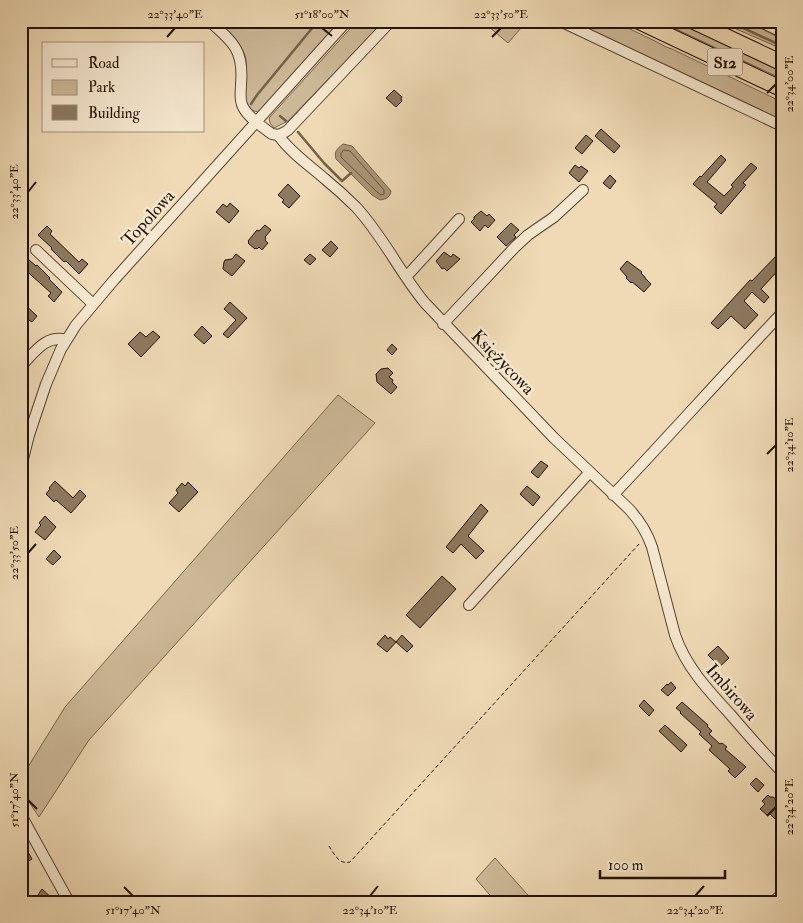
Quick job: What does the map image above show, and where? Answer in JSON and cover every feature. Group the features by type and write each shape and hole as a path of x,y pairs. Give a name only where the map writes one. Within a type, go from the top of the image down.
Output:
{"highway":[{"name":"S12","path":"638,21 782,89"},
{"name":"S12","path":"693,21 782,63"}],"street":[{"name":"Księżycowa","path":"209,21 238,50 242,62 240,97 247,113 272,134 278,135 294,154 331,184 364,216 417,294 443,324 635,516 648,537 672,627 682,653"},
{"name":"Topolowa","path":"23,471 27,442 40,400 52,368 76,325 347,21"},
{"path":"278,135 288,130 391,21"},
{"path":"560,21 782,126"},
{"path":"759,21 782,32"},
{"path":"443,324 515,247 528,235 554,217 583,190"},
{"path":"406,277 459,219"},
{"path":"36,250 93,304"},
{"path":"614,495 782,313"},
{"path":"21,366 47,341 59,338 66,340"},
{"path":"469,605 589,472"},
{"name":"Imbirowa","path":"682,653 699,679 782,772"},
{"path":"21,815 70,902"},
{"path":"773,902 782,894"}],"path":[{"path":"21,497 23,471"},
{"path":"329,846 340,861 350,862 630,553 642,540 648,537"}],"green space":[{"path":"215,21 341,21 259,112 252,110 247,105 245,99 246,58 243,50 234,37"},
{"path":"357,21 384,21 288,121 274,128 269,118"},
{"path":"482,21 527,21 508,43"},
{"path":"571,21 613,21 782,102 782,120"},
{"path":"659,21 675,21 782,71 782,79"},
{"path":"718,21 746,21 782,39 782,49"},
{"path":"338,395 375,423 89,740 39,817 21,790 21,779 65,707"},
{"path":"495,858 534,902 496,902 476,879"}],"water":[{"path":"343,144 352,146 391,191 387,198 380,200 372,195 336,159 336,150"}],"building":[{"path":"394,90 402,97 402,101 396,107 386,98"},
{"path":"601,129 620,146 614,153 595,136"},
{"path":"586,135 593,141 582,154 575,148"},
{"path":"721,155 726,160 707,182 724,196 733,187 731,185 751,163 757,168 743,183 746,185 721,214 714,207 717,204 693,184"},
{"path":"575,165 579,168 581,166 588,171 579,182 569,173"},
{"path":"610,175 616,181 610,189 603,183"},
{"path":"288,184 300,196 289,208 278,195"},
{"path":"230,203 239,211 229,223 216,212 223,204 227,207"},
{"path":"481,211 487,216 489,214 495,220 488,228 485,225 480,231 471,222"},
{"path":"511,223 519,230 514,235 516,237 506,246 497,237"},
{"path":"265,225 271,230 265,237 268,243 262,250 259,247 255,249 248,241 257,230 259,231"},
{"path":"47,226 52,231 50,234 79,262 82,259 88,264 79,274 66,261 64,262 38,235"},
{"path":"331,241 338,248 330,257 322,250"},
{"path":"444,252 451,257 453,254 460,259 447,271 444,268 442,269 436,261"},
{"path":"21,253 37,265 62,292 54,302 48,296 51,293 21,266"},
{"path":"236,254 245,261 232,276 223,269 224,262 225,260 232,259"},
{"path":"310,254 316,259 310,265 304,260"},
{"path":"777,255 782,259 782,266 761,289 769,297 764,303 752,292 744,301 758,315 745,329 731,316 718,329 711,323 750,280 752,281"},
{"path":"627,261 642,272 651,284 644,292 631,283 620,269"},
{"path":"21,301 37,316 32,322 29,320 21,328"},
{"path":"230,302 247,318 228,338 223,334 236,320 224,309"},
{"path":"202,326 212,336 204,344 194,335"},
{"path":"153,331 160,337 141,357 128,344 140,332 146,337"},
{"path":"392,344 397,349 392,355 387,350"},
{"path":"388,368 393,373 389,377 397,387 391,394 377,382 376,374 381,369"},
{"path":"541,461 548,466 538,478 531,472"},
{"path":"55,481 73,498 80,490 86,496 71,513 56,500 54,502 46,494"},
{"path":"188,482 198,492 179,512 169,503 178,493 176,490 182,483 185,486"},
{"path":"527,486 540,497 533,506 520,494"},
{"path":"481,504 488,511 468,536 484,551 476,559 461,544 453,553 446,547"},
{"path":"45,516 56,527 45,540 35,532"},
{"path":"54,550 61,557 53,565 46,559"},
{"path":"442,576 456,589 420,628 406,615"},
{"path":"385,635 388,639 390,637 396,642 387,652 377,644"},
{"path":"402,635 413,646 407,652 396,642"},
{"path":"718,646 729,658 715,671 711,666 715,662 708,655"},
{"path":"671,682 676,688 668,696 661,690"},
{"path":"644,700 654,710 649,716 639,706"},
{"path":"682,702 708,725 712,731 709,734 720,744 722,743 727,747 725,749 746,767 735,778 728,771 730,769 709,750 712,746 699,734 701,732 676,708"},
{"path":"665,725 687,745 681,752 659,731"},
{"path":"756,778 764,785 758,792 750,784"},
{"path":"768,795 776,799 776,803 782,809 782,826 769,813 767,815 760,809 765,804 762,801"},
{"path":"21,840 32,859 21,866"},
{"path":"42,889 56,902 33,902"}],"waterway":[{"path":"251,104 318,21"},
{"path":"728,21 782,46"},
{"path":"280,116 286,121"},
{"path":"298,132 342,181 351,173"}]}
